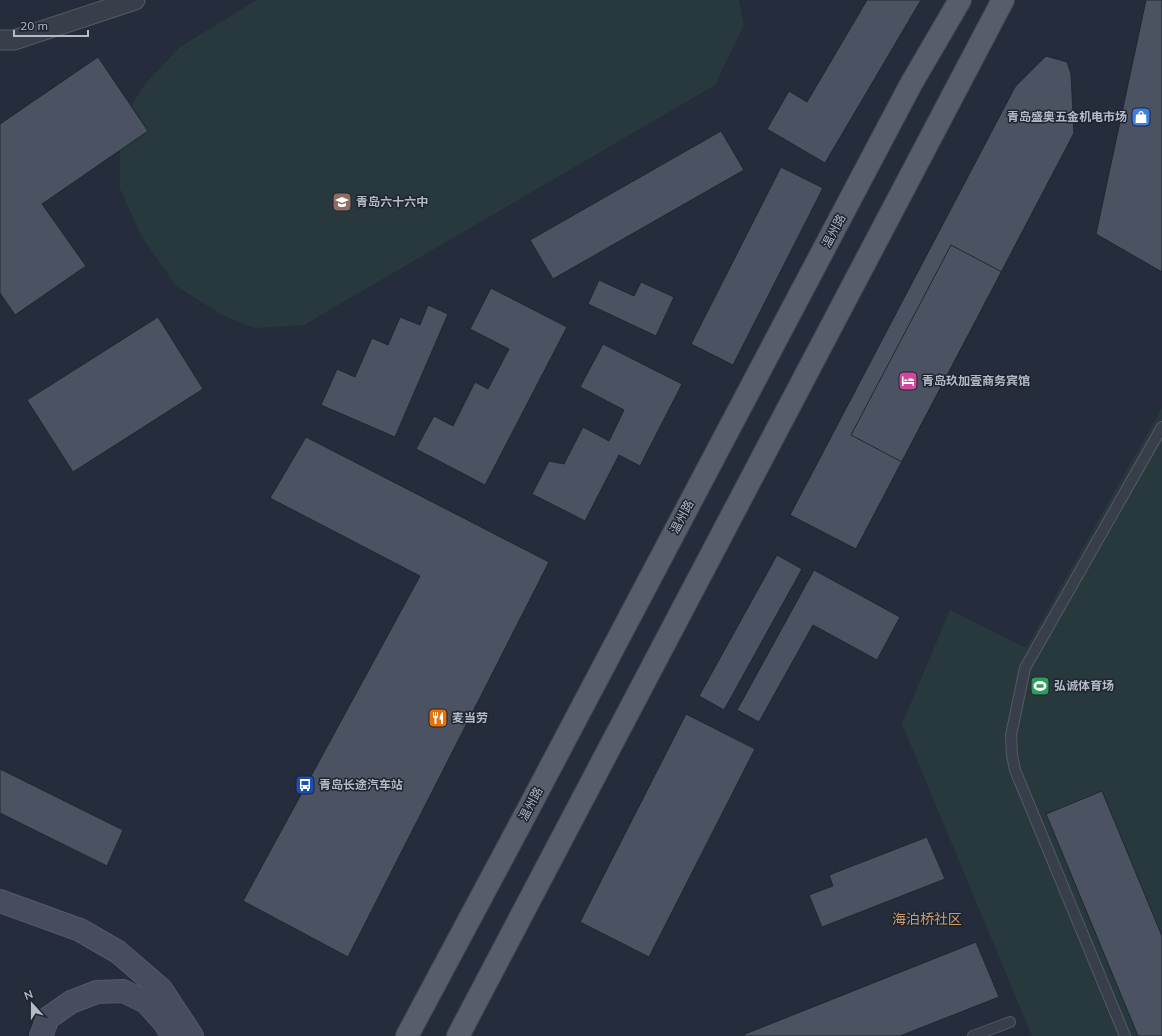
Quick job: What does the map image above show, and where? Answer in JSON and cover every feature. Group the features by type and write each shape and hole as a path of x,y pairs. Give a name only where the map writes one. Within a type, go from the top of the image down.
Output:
{"main road":[{"name":"温州路","path":"407,1036 911,84 960,0"},
{"path":"458,1036 1003,0"},
{"path":"0,901 80,930 118,952 161,989 192,1036"},
{"path":"41,1036 48,1018 71,1002 97,992 123,991 146,1002 164,1022 173,1036"}],"street":[{"path":"0,40 14,40 135,0"}],"lane":[{"path":"1125,1036 1015,770 1012,755 1011,735 1025,668 1162,427"},
{"path":"973,1036 1010,1022"}],"shaded area":[{"name":"青岛六十六中","path":"257,0 739,0 744,25 715,85 304,325 255,328 222,315 176,286 142,237 120,189 120,126 144,85 180,47"},
{"name":"弘诚体育场","path":"1162,408 1162,1036 1032,1036 902,724 950,610 1026,648"}],"building":[{"path":"867,0 921,0 825,163 767,129 789,91 807,102"},
{"name":"青岛盛奥五金机电市场","path":"1146,0 1162,0 1162,272 1096,234"},
{"path":"1046,56 1067,62 1071,74 1074,133 856,549 790,515 1015,87"},
{"path":"98,57 148,131 42,204 86,266 15,315 0,293 0,124"},
{"path":"721,131 744,170 553,279 530,240"},
{"path":"781,167 823,188 733,365 691,344"},
{"path":"951,245 1002,272 902,462 851,435"},
{"path":"599,280 634,296 641,282 674,297 656,336 588,304"},
{"path":"491,288 567,327 485,485 416,449 434,416 453,426 475,382 488,389 509,349 470,329"},
{"path":"428,305 448,314 395,437 321,405 337,369 355,377 372,338 388,345 400,317 420,325"},
{"path":"158,317 203,389 73,472 27,400"},
{"path":"603,344 682,384 640,466 619,455 585,521 532,494 549,461 564,464 583,427 609,441 624,410 580,387"},
{"path":"306,437 549,562 348,957 243,901 420,576 270,498"},
{"path":"777,555 802,569 724,710 699,696"},
{"path":"814,570 900,617 877,660 813,625 759,722 737,710"},
{"path":"686,714 755,749 649,957 580,922"},
{"path":"0,769 123,830 107,866 0,813"},
{"path":"1102,791 1162,936 1162,1036 1138,1036 1046,814"},
{"path":"927,837 945,879 822,927 809,895 833,886 829,875"},
{"path":"976,942 999,997 900,1036 744,1036 745,1034"}],"place":[{"name":"青岛盛奥五金机电市场","path":"1141,117"},
{"name":"青岛六十六中","path":"342,202"},
{"name":"青岛玖加壹商务宾馆","path":"908,381"},
{"name":"弘诚体育场","path":"1040,686"},
{"name":"麦当劳","path":"438,718"},
{"name":"青岛长途汽车站","path":"305,785"}],"district":[{"name":"海泊桥社区","path":"927,919"}]}
